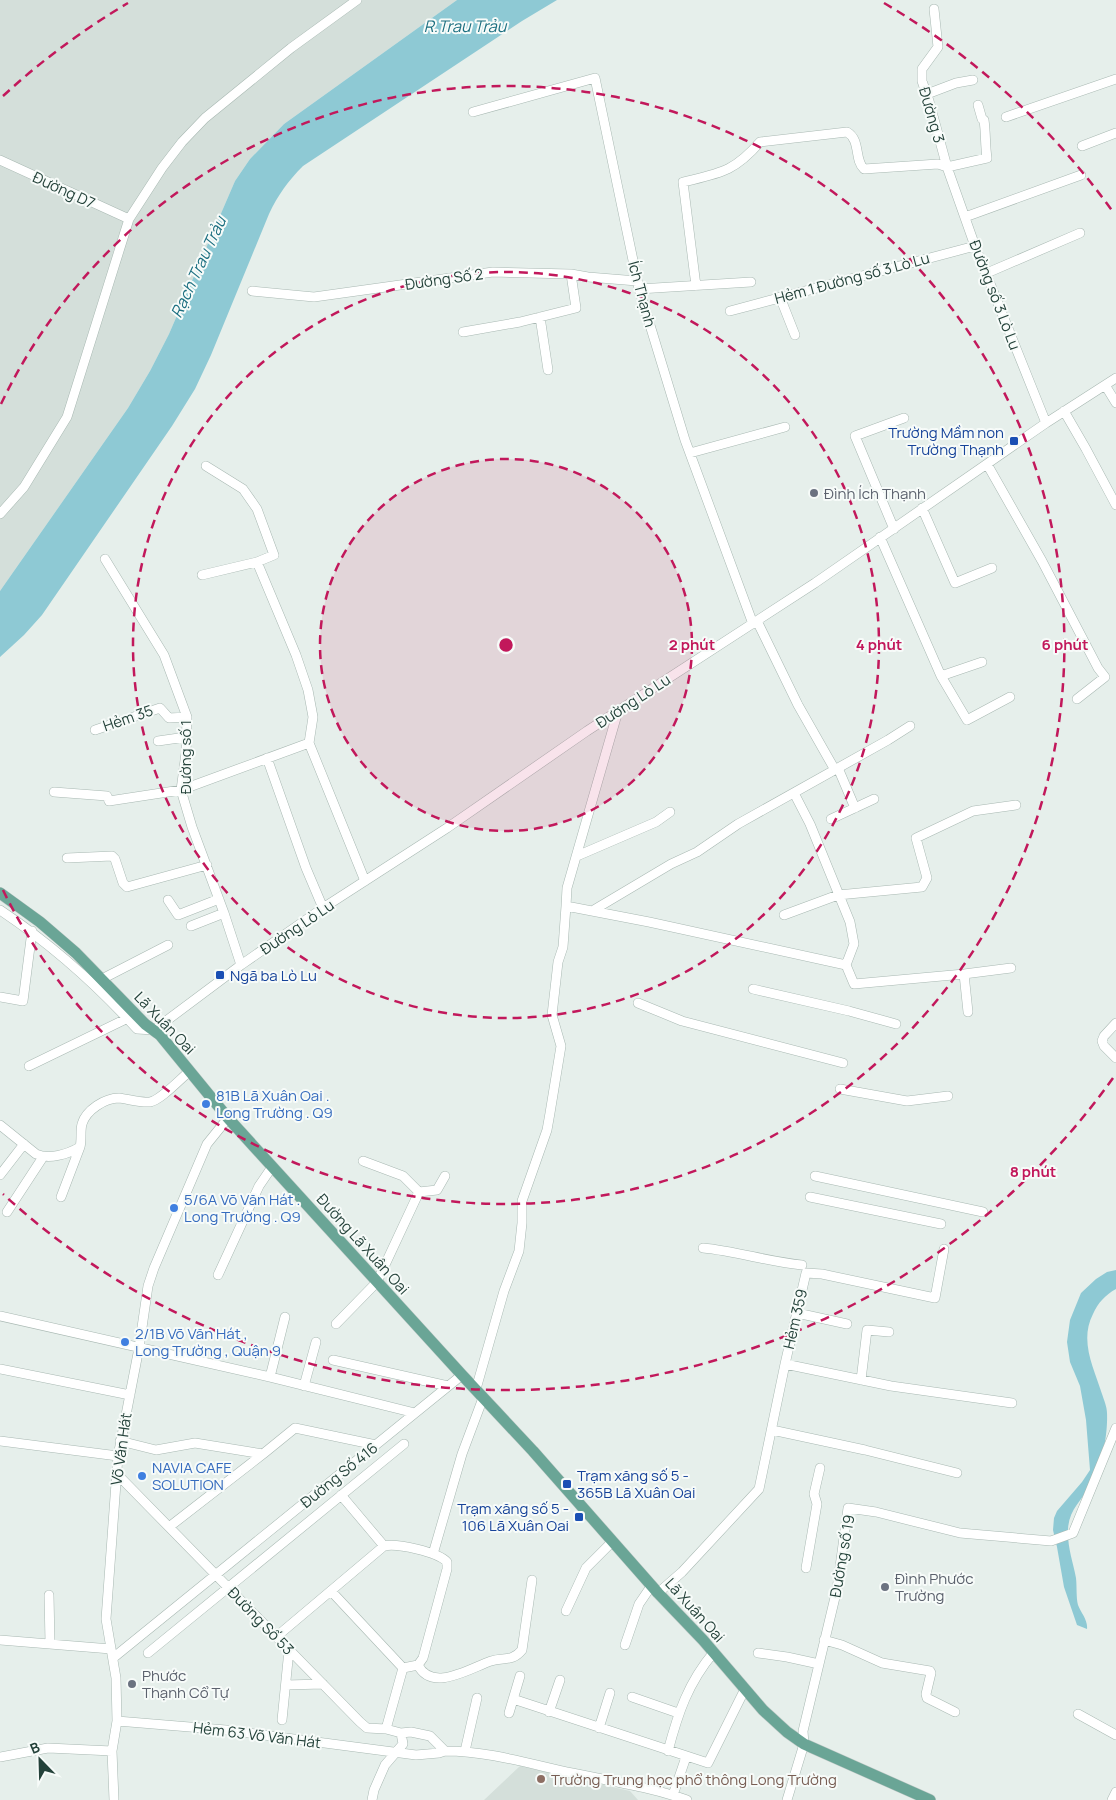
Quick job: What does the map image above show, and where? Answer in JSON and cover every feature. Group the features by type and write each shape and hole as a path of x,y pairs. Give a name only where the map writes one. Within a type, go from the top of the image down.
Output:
{"main road":[{"name":"Lã Xuân Oai","path":"0,893 40,922 76,953 145,1024 154,1030 228,1118"},
{"name":"Đường Lã Xuân Oai","path":"228,1118 480,1394"},
{"name":"Lã Xuân Oai","path":"480,1394 714,1652 745,1689 787,1732 804,1744 930,1800"}],"street":[{"path":"0,514 24,487 67,417 129,219 162,168 182,142 205,118 291,48 357,0"},
{"name":"Đường 3","path":"934,9 938,47 921,72 947,167"},
{"name":"Ích Thạnh","path":"473,112 595,78 638,285 690,453 755,622 798,705 837,769 855,808"},
{"path":"1006,117 1116,79"},
{"path":"927,94 956,83 972,80"},
{"path":"696,286 683,182 728,170 748,155 760,142 847,132 853,138 860,163 864,169 938,164 947,167 987,158 984,143 987,136 984,120 978,105"},
{"path":"1082,146 1116,133"},
{"name":"Đường D7","path":"0,160 129,219"},
{"name":"Đường số 3 Lò Lu","path":"947,167 975,246 1046,423"},
{"path":"965,216 1081,175"},
{"path":"987,273 1080,233"},
{"name":"Hẻm 1 Đường số 3 Lò Lu","path":"730,311 975,246"},
{"name":"Đường Số 2","path":"252,291 314,297 493,272 571,274 638,285 696,286 751,282"},
{"path":"463,332 540,318 576,308 571,274"},
{"path":"780,298 796,335"},
{"path":"540,318 548,370"},
{"name":"Đường Lò Lu","path":"154,1030 241,965 323,908 447,828 618,711 894,529 1046,423 1116,378"},
{"path":"1105,385 1116,402"},
{"path":"1064,411 1116,506"},
{"path":"894,529 855,436 904,418"},
{"path":"690,453 785,427"},
{"path":"987,464 1042,561 1098,668 1105,677 1077,699"},
{"path":"202,575 257,562 274,555 258,509 243,489 206,466"},
{"path":"922,508 955,583 992,568"},
{"path":"880,537 941,676 967,720 1010,697"},
{"name":"Đường số 1","path":"105,559 164,655 187,717 186,753 181,790 192,827 241,965"},
{"path":"257,562 296,655 308,690 313,717 309,743 365,881"},
{"path":"941,676 982,662"},
{"name":"Hẻm 35","path":"95,730 160,708 169,718 187,717"},
{"path":"433,1554 480,1394 504,1291 519,1251 522,1202 550,1113 561,1046 552,1015 558,962 563,947 567,888 618,711"},
{"path":"592,911 671,864 697,852 738,824 910,726"},
{"path":"158,742 186,737"},
{"path":"54,792 107,796 109,801 181,790 309,743"},
{"path":"267,758 306,868 323,908"},
{"path":"794,793 810,824 850,922 854,944 846,965 854,984 1011,968"},
{"path":"831,819 874,800"},
{"path":"784,915 838,895 922,887 927,878 916,838 973,811 1016,805"},
{"path":"577,856 656,822 670,812"},
{"path":"67,858 112,856 115,859 123,884 127,886 206,865"},
{"path":"168,900 178,916 219,899"},
{"path":"566,906 846,965"},
{"path":"0,910 32,931 85,975 137,1029 154,1030"},
{"path":"191,926 224,913"},
{"path":"0,997 23,1001 32,931"},
{"path":"102,979 168,945"},
{"path":"964,974 968,1012"},
{"path":"753,989 896,1024"},
{"path":"638,1002 682,1021 843,1063"},
{"path":"29,1066 128,1018"},
{"path":"1116,1024 1104,1036 1102,1041 1104,1046 1116,1058"},
{"path":"61,1197 80,1147 86,1115 95,1107 117,1098 150,1102 190,1071"},
{"path":"840,1089 906,1102 948,1096"},
{"name":"Võ Văn Hát","path":"114,1800 112,1752 117,1721 116,1678 106,1619 120,1441 139,1348 148,1286 154,1268 207,1144 228,1118"},
{"path":"0,1125 36,1154 43,1157 74,1151 80,1147"},
{"path":"0,1175 24,1144"},
{"path":"7,1212 43,1157"},
{"path":"363,1161 402,1176 419,1192 437,1190 445,1176"},
{"path":"218,1275 259,1186 272,1167"},
{"path":"815,1176 983,1212"},
{"path":"336,1324 377,1282 419,1192"},
{"path":"810,1197 941,1224"},
{"path":"703,1248 781,1263 822,1274 935,1298 944,1249"},
{"name":"Hẻm 359","path":"625,1645 639,1604 655,1589 682,1572 759,1489 797,1313 804,1269"},
{"path":"797,1313 847,1324"},
{"path":"0,1316 270,1377 415,1413"},
{"path":"270,1377 285,1317"},
{"path":"862,1380 867,1330 889,1332"},
{"path":"304,1386 316,1342"},
{"path":"332,1360 448,1386"},
{"path":"785,1364 891,1386 1012,1403"},
{"path":"0,1369 130,1395"},
{"name":"Đường Số 416","path":"113,1658 462,1376"},
{"path":"169,1527 295,1428 376,1445"},
{"name":"Đường số 19","path":"804,1744 803,1731 837,1589 848,1508 876,1512 960,1533 1051,1541 1073,1533 1116,1428"},
{"path":"772,1430 957,1472"},
{"path":"120,1441 156,1450 195,1443 263,1454"},
{"path":"0,1442 118,1456"},
{"path":"148,1653 404,1444"},
{"path":"806,1568 817,1504 814,1494 820,1468"},
{"name":"Đường Số 53","path":"117,1474 367,1728 386,1728 401,1733 411,1732 430,1736 444,1750"},
{"path":"341,1495 384,1546"},
{"path":"566,1611 586,1568 613,1541"},
{"path":"276,1637 384,1546 392,1544 433,1554 442,1557 447,1562 447,1569 423,1658 418,1665 403,1668"},
{"path":"418,1665 422,1672 429,1676 440,1678 467,1672 492,1661 516,1657 522,1650 532,1580"},
{"path":"330,1591 403,1668"},
{"path":"49,1595 50,1643"},
{"path":"0,1640 111,1649"},
{"path":"824,1640 842,1645 882,1663 930,1671 927,1698 955,1712"},
{"path":"282,1720 289,1650"},
{"path":"668,1751 678,1713 689,1687 700,1668 714,1652"},
{"path":"758,1653 819,1664"},
{"path":"386,1728 403,1668"},
{"path":"508,1713 520,1676"},
{"path":"549,1712 560,1680"},
{"path":"286,1685 323,1684"},
{"path":"513,1700 708,1763 745,1689"},
{"path":"599,1728 610,1693"},
{"path":"632,1697 678,1713"},
{"path":"465,1751 477,1698"},
{"path":"1078,1714 1116,1735"},
{"name":"Hẻm 63 Võ Văn Hát","path":"117,1721 226,1730 416,1755 439,1753 444,1750 465,1751 496,1756 673,1795 687,1800"},
{"path":"372,1800 374,1790 385,1765 403,1744 401,1733"},
{"path":"787,1800 804,1744"},
{"path":"0,1757 48,1748 112,1752"},
{"path":"673,1795 686,1757"},
{"path":"1112,1800 1116,1792"}],"shaded area":[{"path":"0,0 457,0 284,124 250,159 235,181 169,334 150,371 128,408 0,591"},
{"name":"Trường Trung học phổ thông Long Trường","path":"520,1766 630,1791 638,1800 484,1800"}],"water":[{"name":"R.Trau Trảu","path":"457,0 557,0 522,21 303,166 293,177 280,194 269,214 195,389 172,426 42,615 0,657 0,591 128,408 150,371 169,334 235,181 250,159 284,124"},
{"path":"1116,1270 1116,1289 1097,1306 1087,1334 1089,1354 1107,1411 1103,1451 1094,1479 1073,1511 1068,1529 1069,1548 1076,1578 1077,1602 1087,1629 1077,1625 1064,1587 1053,1530 1057,1511 1090,1470 1086,1420 1080,1386 1070,1362 1067,1342 1070,1320 1081,1293 1096,1279 1107,1272"}],"place":[{"name":"Trường Mầm non Trường Thạnh","path":"1014,441"},
{"name":"Đình Ích Thạnh","path":"814,493"},
{"name":"Ngã ba Lò Lu","path":"220,975"},
{"name":"81B Lã Xuân Oai . Long Trường . Q9","path":"206,1104"},
{"name":"5/6A Võ Văn Hát . Long Trường . Q9","path":"174,1208"},
{"name":"2/1B Võ Văn Hát , Long Trường , Quận 9","path":"125,1342"},
{"name":"NAVIA CAFE SOLUTION","path":"142,1476"},
{"name":"Trạm xăng số 5 - 365B Lã Xuân Oai","path":"567,1484"},
{"name":"Trạm xăng số 5 - 106 Lã Xuân Oai","path":"579,1517"},
{"name":"Đình Phước Trường","path":"885,1587"},
{"name":"Phước Thạnh Cổ Tự","path":"132,1684"},
{"name":"Trường Trung học phổ thông Long Trường","path":"541,1779"}],"water label":[{"name":"Rạch Trau Trảu","path":"198,267"}]}
